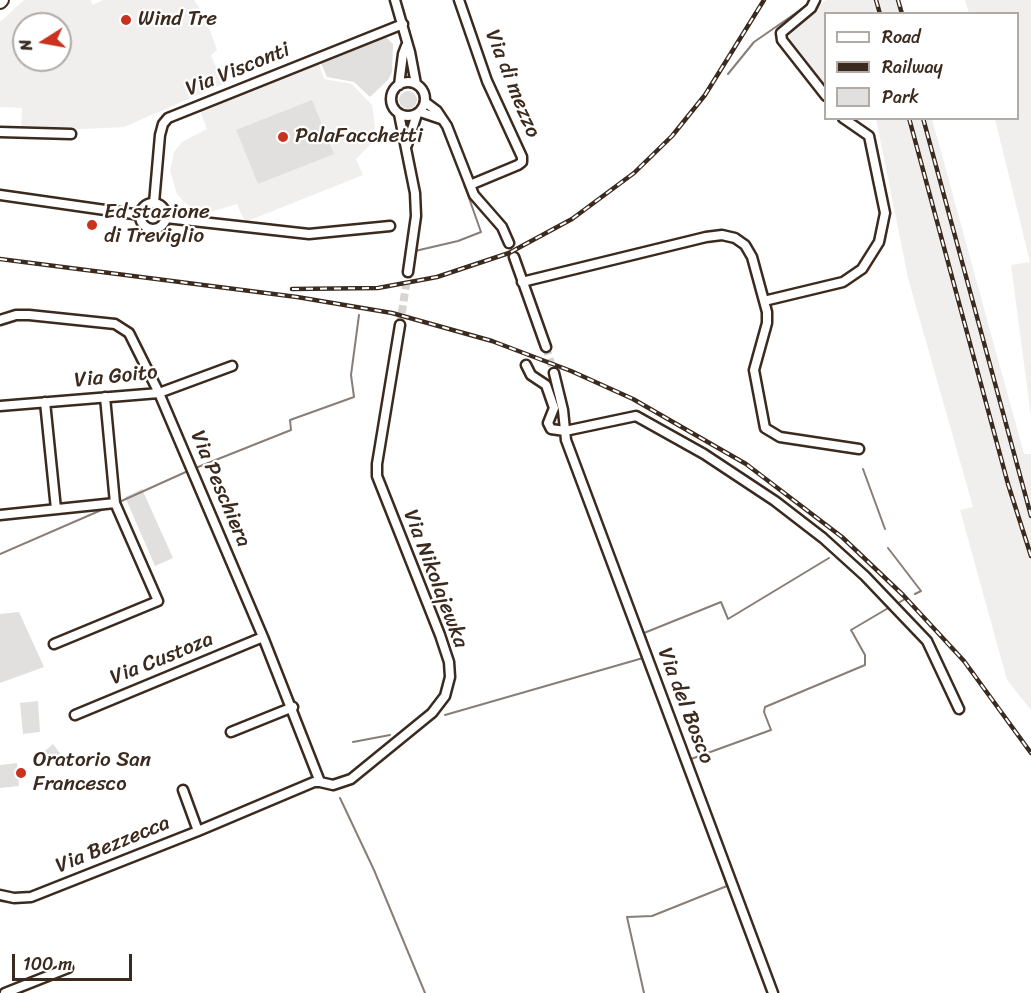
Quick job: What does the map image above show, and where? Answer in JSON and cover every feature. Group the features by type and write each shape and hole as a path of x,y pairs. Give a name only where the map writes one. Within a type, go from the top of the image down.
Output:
{"street":[{"path":"395,0 403,24 416,84 423,92 425,102 418,113 407,145"},
{"name":"Via di mezzo","path":"459,0 486,81 522,162 470,185"},
{"path":"815,0 811,8 780,33 824,95"},
{"name":"Via Visconti","path":"154,203 160,135 163,124 168,118 403,24"},
{"path":"406,46 399,85 391,99 393,107 399,114 401,134 407,145 416,216 408,272"},
{"path":"399,85 407,82 416,84"},
{"path":"425,102 433,107 441,119 474,195 502,227 509,243"},
{"path":"399,114 408,116 418,113 441,119"},
{"path":"764,301 843,282 862,269 879,242 885,213 868,136 846,120"},
{"path":"0,132 71,134"},
{"path":"0,195 140,215"},
{"path":"154,203 163,208 166,218 159,227 150,228 143,223 140,215 145,206 154,203"},
{"path":"166,218 309,234 390,226"},
{"path":"522,282 722,235 740,241 749,251 768,323 754,370 765,428 780,437 859,449"},
{"path":"514,257 546,347"},
{"name":"Via Peschiera","path":"0,320 16,315 29,315 122,326 129,333 159,393 293,706 323,783"},
{"name":"Via Nikolajewka","path":"198,831 314,782 339,785 351,779 432,713 445,696 450,677 449,662 377,476 376,464 400,325"},
{"name":"Via del Bosco","path":"526,365 531,375 546,385 554,408 549,427 556,431 565,431"},
{"name":"Via Goito","path":"0,406 159,393 232,366"},
{"name":"Via del Bosco","path":"554,374 563,410 566,440 773,993"},
{"path":"54,644 158,602 115,503 105,397"},
{"path":"45,402 56,509"},
{"path":"565,431 636,416 704,454 775,501 849,561 915,627 934,654 959,709"},
{"path":"0,514 115,503"},
{"name":"Via Custoza","path":"75,715 263,637"},
{"path":"231,732 293,706"},
{"name":"Via Bezzecca","path":"0,895 14,898 31,897 198,831 183,790"},
{"path":"5,993 68,968"}],"shaded area":[{"path":"24,0 91,0 92,5 103,0 194,0 205,16 217,50 211,55 223,84 124,127 21,132 22,108 0,107 0,22"},
{"path":"826,0 901,0 904,12 824,12 824,84 790,39 788,32"},
{"path":"965,0 1031,0 1031,417 1011,265 1030,262 995,120 1019,120 1019,12 969,12"},
{"path":"319,64 324,79 352,84 372,105 375,126 372,138 369,146 356,159 363,175 245,222 237,204 211,212 196,210 185,203 177,194 170,171 174,152 182,142 207,129 200,111"},
{"path":"876,120 932,120 1024,454 1031,454 1031,710 1007,680 960,510 973,507 908,278"}],"green space":[{"path":"386,37 393,44 392,72 388,80 370,97 354,82 327,77 321,63"},
{"path":"408,91 414,94 417,100 414,106 408,109 402,106 399,100 402,94"},
{"name":"PalaFacchetti","path":"312,100 334,154 258,184 236,130"},
{"path":"142,489 173,558 155,566 125,497"},
{"path":"19,612 44,667 0,683 0,614"},
{"path":"38,701 40,732 23,734 20,703"},
{"path":"53,744 66,761 58,768 45,751"},
{"path":"17,763 19,786 0,788 0,765"}],"waterway":[{"path":"728,74 754,42 809,4"},
{"path":"415,251 458,241 481,232 464,184"},
{"path":"193,469 291,430 290,420 354,397 351,375 359,315"},
{"path":"863,469 885,529"},
{"path":"117,503 188,471"},
{"path":"0,554 106,508"},
{"path":"888,548 921,591 915,594"},
{"path":"653,658 644,633 721,602 728,619 829,558"},
{"path":"900,602 905,599"},
{"path":"698,781 691,759 771,730 764,712 765,707 865,665 865,655 851,630 890,607"},
{"path":"445,715 643,658"},
{"path":"353,742 390,735"},
{"path":"340,798 374,870 425,993"},
{"path":"644,993 627,917 652,916 727,886 709,833"}],"tunnel":[{"path":"400,325 408,272"},
{"path":"546,347 554,373"}],"railway":[{"path":"292,289 378,288 437,277 509,253 572,219 634,173 672,136 705,95 764,0"},
{"path":"876,0 879,12"},
{"path":"898,0 901,12"},
{"path":"910,120 1008,484 1031,556"},
{"path":"924,120 1031,516"},
{"path":"0,259 297,297 392,313 492,341 571,371 633,399 746,464 842,537 903,595 964,661 1031,753"}],"place":[{"name":"Wind Tre","path":"126,20"},
{"name":"PalaFacchetti","path":"283,137"},
{"name":"Ed stazione di Treviglio","path":"92,225"},
{"name":"Oratorio San Francesco","path":"21,773"}]}
